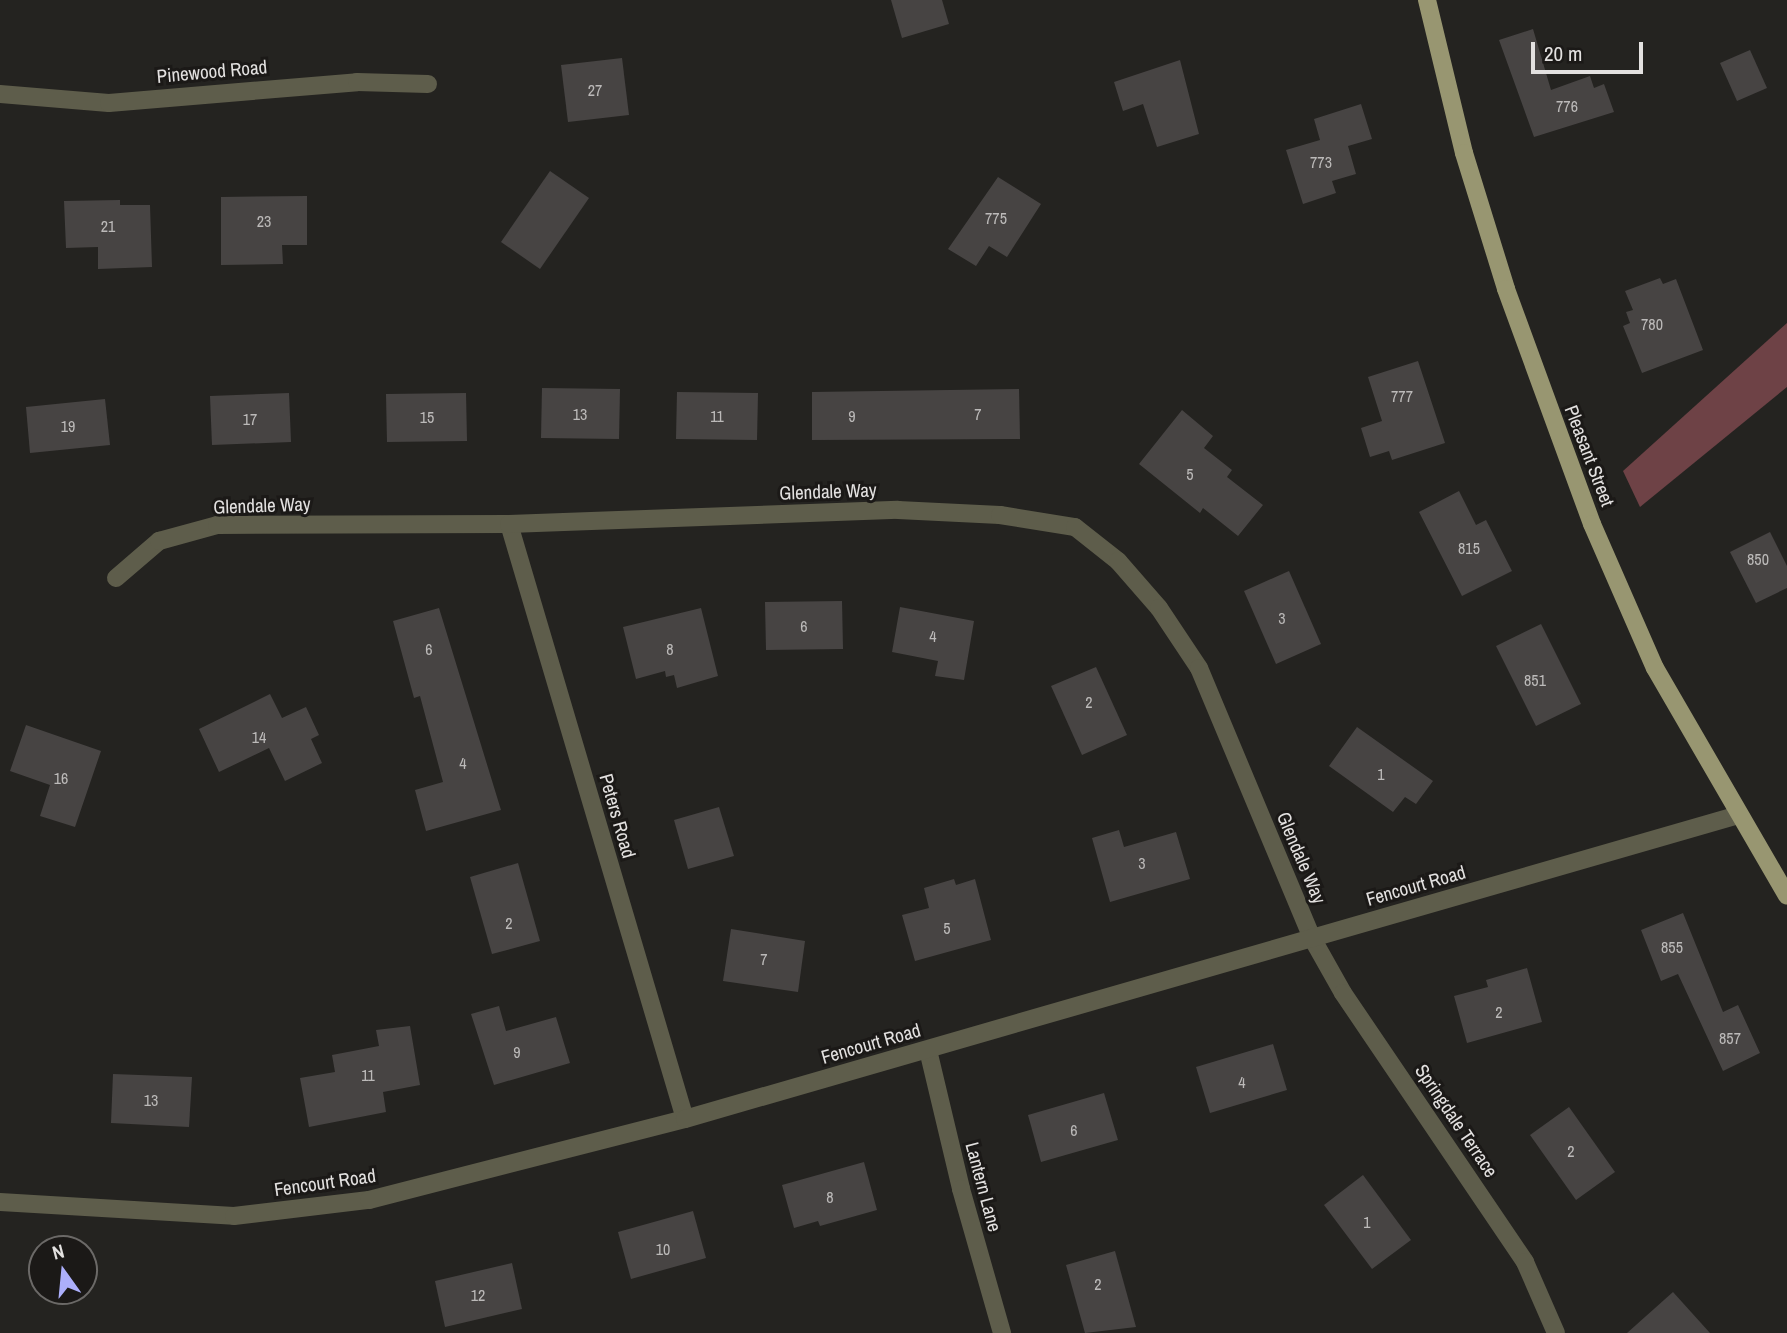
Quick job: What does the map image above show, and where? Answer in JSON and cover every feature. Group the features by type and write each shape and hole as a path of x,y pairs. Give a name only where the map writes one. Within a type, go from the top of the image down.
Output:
{"main road":[{"name":"Pleasant Street","path":"1427,0 1464,153 1506,289 1577,485 1655,668 1787,896"}],"street":[{"name":"Pinewood Road","path":"0,94 109,103 344,83 428,84"},
{"name":"Glendale Way","path":"116,578 159,541 217,525 509,524 898,510 1000,515 1076,527 1118,561 1151,598 1199,668 1312,938"},
{"name":"Peters Road","path":"509,524 685,1119"},
{"name":"Fencourt Road","path":"0,1202 248,1215 369,1200 685,1119 1738,815"},
{"name":"Springdale Terrace","path":"1312,938 1343,993 1525,1262 1556,1333"},
{"name":"Lantern Lane","path":"928,1050 961,1189 1002,1333"}],"shaded area":[{"path":"1787,323 1787,387 1640,507 1623,471"}],"building":[{"path":"891,0 942,0 949,24 902,38"},
{"path":"1533,29 1551,90 1590,76 1594,88 1604,84 1614,112 1534,137 1499,40"},
{"path":"1750,50 1767,88 1737,101 1720,63"},
{"path":"622,58 629,115 568,122 561,65"},
{"path":"1180,60 1199,134 1157,147 1143,104 1123,111 1114,82"},
{"path":"1361,104 1372,139 1348,146 1356,174 1332,181 1336,193 1303,204 1286,150 1320,140 1314,119"},
{"path":"550,171 589,198 540,269 501,242"},
{"path":"998,177 1041,204 1007,257 989,246 976,266 948,249"},
{"path":"307,196 307,245 282,245 283,264 221,265 221,197"},
{"path":"120,200 120,205 150,205 152,267 98,269 98,247 66,248 64,201"},
{"path":"1660,278 1663,284 1676,279 1703,350 1642,373 1623,326 1630,323 1626,312 1633,310 1625,291"},
{"path":"1418,361 1445,443 1392,460 1389,451 1370,457 1361,428 1382,421 1368,377"},
{"path":"542,388 620,389 619,439 541,438"},
{"path":"1019,389 1020,439 812,440 812,392"},
{"path":"677,392 758,393 757,440 676,439"},
{"path":"289,393 291,442 212,445 210,396"},
{"path":"466,393 467,441 387,442 386,394"},
{"path":"105,399 110,445 30,453 26,407"},
{"path":"1182,410 1213,436 1204,448 1232,470 1227,477 1263,505 1238,536 1203,508 1200,513 1139,464"},
{"path":"1459,491 1476,525 1486,520 1512,571 1462,596 1419,512"},
{"path":"1770,532 1787,566 1787,588 1756,603 1730,552"},
{"path":"1289,571 1321,644 1276,664 1244,591"},
{"path":"842,601 843,649 766,650 765,602"},
{"path":"900,607 974,621 964,680 935,676 938,661 892,652"},
{"path":"439,608 501,810 426,831 415,790 443,782 420,696 414,698 393,621"},
{"path":"701,608 718,676 677,688 674,675 666,677 665,671 636,679 623,627"},
{"path":"1541,624 1581,704 1536,726 1496,646"},
{"path":"1096,667 1127,735 1082,755 1051,686"},
{"path":"270,694 282,718 306,707 319,735 311,739 322,763 285,781 269,748 219,772 199,729"},
{"path":"26,725 101,751 75,827 40,816 50,785 10,771"},
{"path":"1357,727 1433,781 1416,804 1405,797 1393,812 1329,766"},
{"path":"719,807 734,856 688,869 674,820"},
{"path":"1119,830 1124,847 1176,832 1190,879 1110,902 1092,838"},
{"path":"518,863 540,941 492,954 470,877"},
{"path":"954,879 956,885 975,879 991,940 915,961 902,915 929,908 924,888"},
{"path":"1683,913 1723,1012 1738,1005 1760,1053 1723,1071 1678,974 1661,981 1641,930"},
{"path":"731,929 805,941 798,992 723,981"},
{"path":"1527,968 1542,1022 1467,1043 1454,996 1488,987 1486,980"},
{"path":"499,1006 506,1031 556,1017 570,1063 494,1085 471,1014"},
{"path":"410,1026 420,1085 383,1092 386,1112 309,1127 300,1078 335,1072 332,1055 379,1046 376,1030"},
{"path":"1273,1044 1287,1090 1210,1113 1196,1067"},
{"path":"113,1074 192,1077 189,1127 111,1123"},
{"path":"1104,1093 1118,1140 1041,1162 1028,1115"},
{"path":"1569,1107 1615,1172 1576,1200 1530,1135"},
{"path":"864,1162 877,1210 820,1226 818,1221 794,1228 782,1185"},
{"path":"1363,1175 1411,1240 1372,1269 1324,1205"},
{"path":"693,1211 706,1258 631,1279 618,1232"},
{"path":"1115,1251 1136,1327 1085,1333 1066,1265"},
{"path":"512,1263 522,1309 445,1327 435,1281"},
{"path":"1673,1292 1710,1333 1627,1333"}]}
